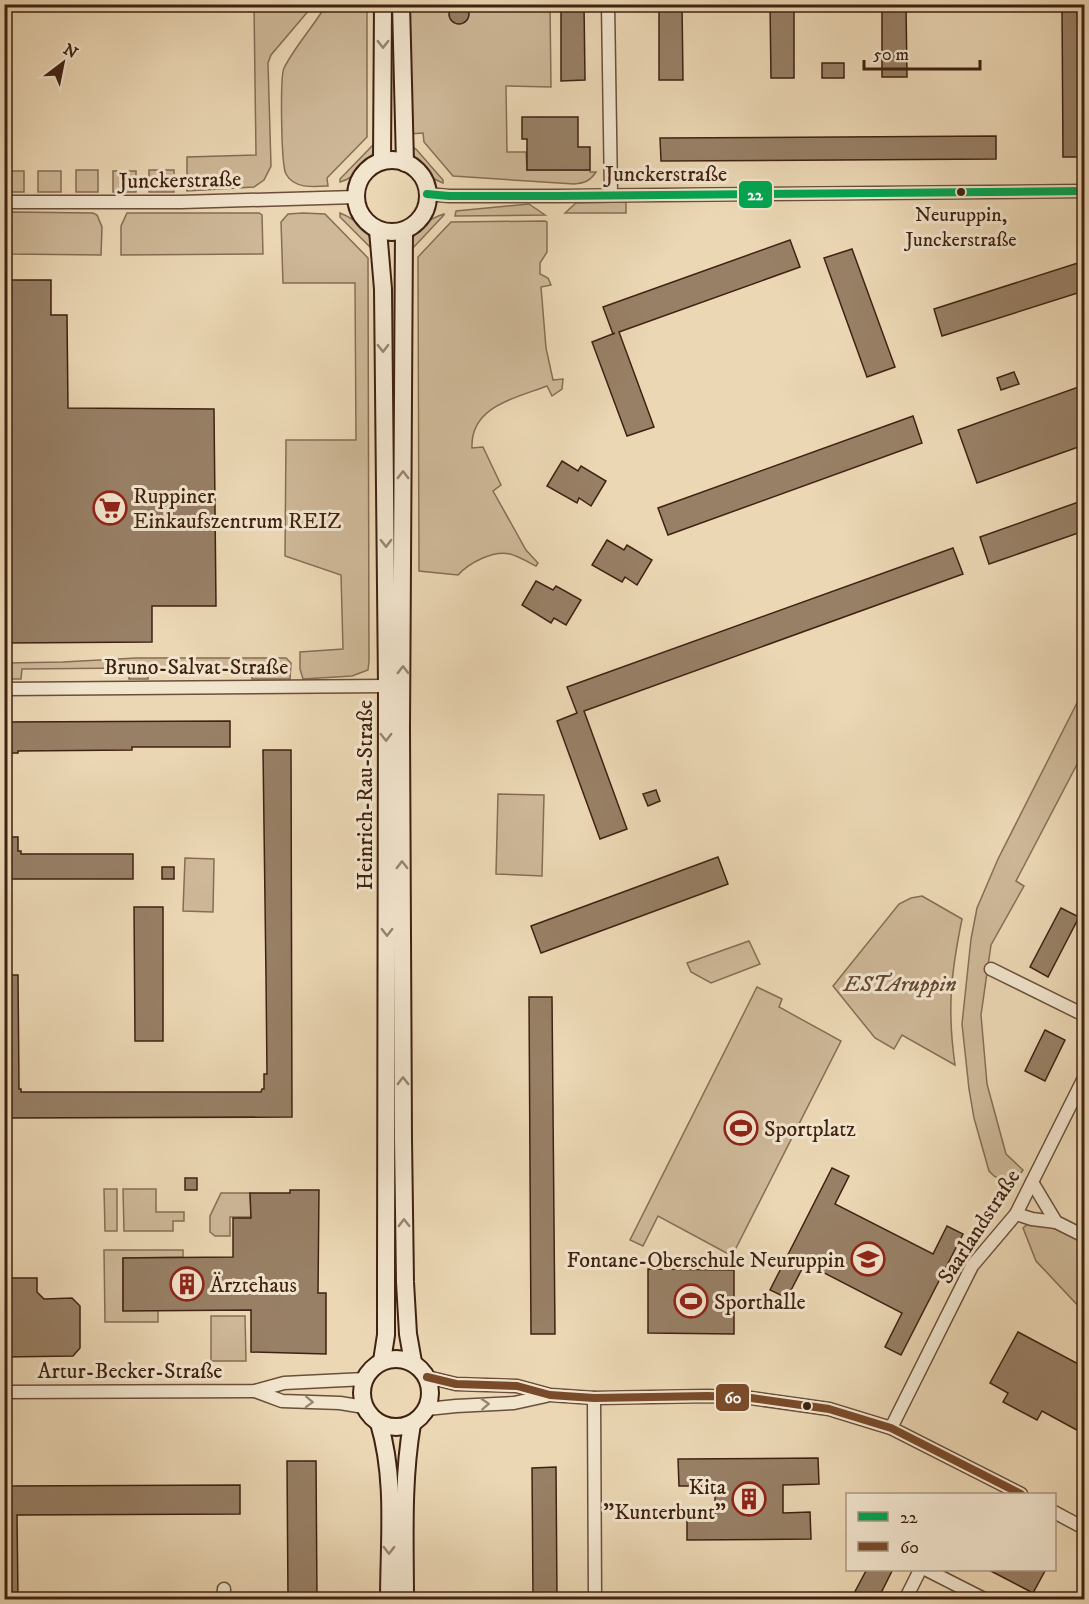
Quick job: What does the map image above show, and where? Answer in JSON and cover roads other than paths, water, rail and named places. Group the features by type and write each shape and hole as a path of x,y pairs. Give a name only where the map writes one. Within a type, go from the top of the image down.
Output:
{"main road":[{"path":"382,161 383,4"},
{"path":"401,4 405,163"},
{"path":"382,161 405,163 418,172 426,186 427,203 420,218 404,231 378,230 363,218 357,204 356,197 360,180 365,173 382,161"},
{"name":"Heinrich-Rau-Straße","path":"378,230 383,289 387,686 386,1335 382,1361"},
{"name":"Heinrich-Rau-Straße","path":"404,231 401,729 403,1139 405,1282 408,1334 413,1362"},
{"path":"392,1358 413,1362 427,1377 430,1387 431,1399 427,1410 411,1424 401,1427 390,1427 379,1423 364,1407 362,1388 364,1379 369,1371 382,1361 392,1358"},
{"path":"379,1423 387,1449 390,1501 389,1599"},
{"path":"405,1599 405,1502 407,1450 411,1424"}],"street":[{"path":"608,4 611,194"},
{"name":"Junckerstraße","path":"427,194 521,196 1084,191"},
{"name":"Junckerstraße","path":"4,202 181,202 356,197"},
{"name":"Bruno-Salvat-Straße","path":"4,688 387,686"},
{"path":"991,969 1084,1016"},
{"name":"Saarlandstraße","path":"891,1428 972,1266 1017,1214 1084,1078"},
{"path":"1032,1182 1056,1222"},
{"path":"1017,1214 1032,1219 1056,1222 1084,1236"},
{"path":"427,1377 456,1384 517,1386 550,1395 594,1398 751,1398 829,1409 891,1428 1019,1493"},
{"name":"Artur-Becker-Straße","path":"4,1392 255,1391 284,1383 364,1379"},
{"name":"Artur-Becker-Straße","path":"255,1391 282,1401 340,1403 364,1407"},
{"path":"427,1410 514,1403 550,1395"},
{"path":"594,1398 595,1599"},
{"path":"1056,1513 1084,1528"},
{"path":"909,1598 919,1571"},
{"path":"931,1571 986,1599"}],"place":[{"name":"Neuruppin, Junckerstraße","path":"961,192"},
{"name":"Ruppiner Einkaufszentrum REIZ","path":"110,508"},
{"name":"Sportplatz","path":"741,1128"},
{"name":"Fontane-Oberschule Neuruppin","path":"868,1259"},
{"name":"Ärztehaus","path":"187,1284"},
{"name":"Sporthalle","path":"691,1301"},
{"name":"Kita \"Kunterbunt\"","path":"749,1499"}],"park label":[{"name":"ESTAruppin","path":"900,983"}]}
